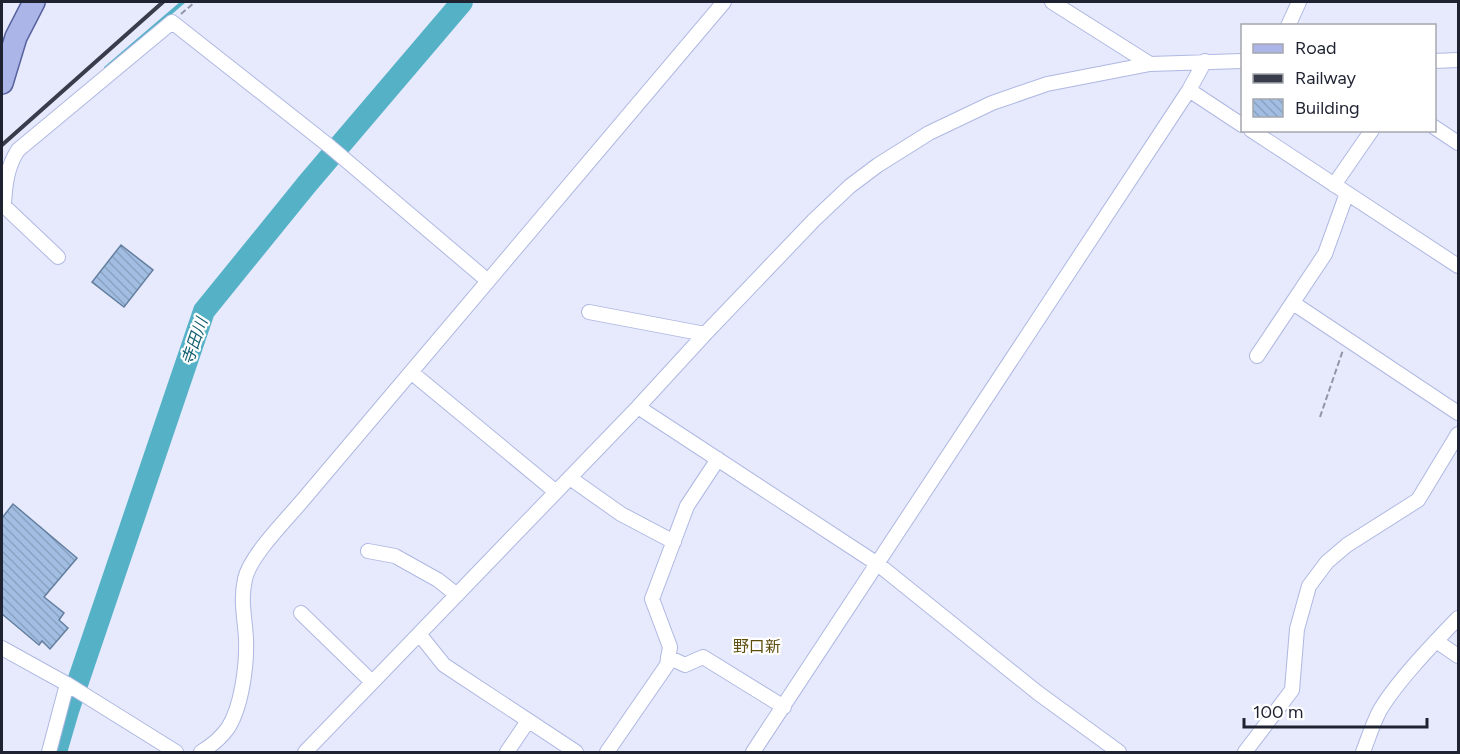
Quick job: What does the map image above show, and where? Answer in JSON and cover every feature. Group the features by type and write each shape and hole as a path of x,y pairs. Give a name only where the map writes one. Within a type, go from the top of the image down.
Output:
{"main road":[{"path":"2,78 16,37 34,2"}],"street":[{"path":"201,753 214,744 228,727 239,698 245,666 246,638 242,609 245,578 266,544 724,2"},
{"path":"1052,2 1150,64"},
{"path":"1289,24 1299,2"},
{"path":"58,257 3,204 11,161 18,150 172,22 328,145 488,281"},
{"path":"1436,61 1458,60"},
{"path":"753,753 879,565 1189,90 1205,61"},
{"path":"306,753 814,220 850,186 878,165 929,133 992,104 1047,84 1150,64 1241,61"},
{"path":"1189,90 1241,124"},
{"path":"1436,128 1458,143"},
{"path":"1254,132 1458,266"},
{"path":"1334,185 1371,132"},
{"path":"1257,356 1325,254 1347,193"},
{"path":"1293,303 1458,413"},
{"path":"589,312 705,334"},
{"path":"411,372 556,492"},
{"path":"638,407 879,565 1038,693 1119,753"},
{"path":"1245,753 1292,690 1298,629 1309,586 1327,562 1347,545 1418,500 1458,434"},
{"path":"607,753 666,665 670,648 652,599 687,506 718,459"},
{"path":"570,478 621,514 674,542"},
{"path":"368,551 395,556 438,580 457,596"},
{"path":"301,613 372,682"},
{"path":"1363,753 1380,710 1436,641 1458,618"},
{"path":"420,635 444,665 576,753"},
{"path":"1436,641 1458,656"},
{"path":"2,648 67,684 176,753"},
{"path":"668,657 685,665 703,657 784,706"},
{"path":"49,753 67,684"},
{"path":"507,753 528,721"}],"path":[{"path":"172,22 195,2"},
{"path":"1320,417 1346,339"}],"building":[{"path":"121,245 153,270 124,307 92,282"},
{"path":"13,504 77,558 44,597 64,613 59,620 68,628 50,649 42,641 39,645 2,614 2,518"}],"waterway":[{"path":"106,68 183,2"},
{"name":"寺田川","path":"56,752 204,311 307,184 462,2"}],"railway":[{"path":"2,145 163,2"}],"district":[{"name":"野口新","path":"757,646"}]}
